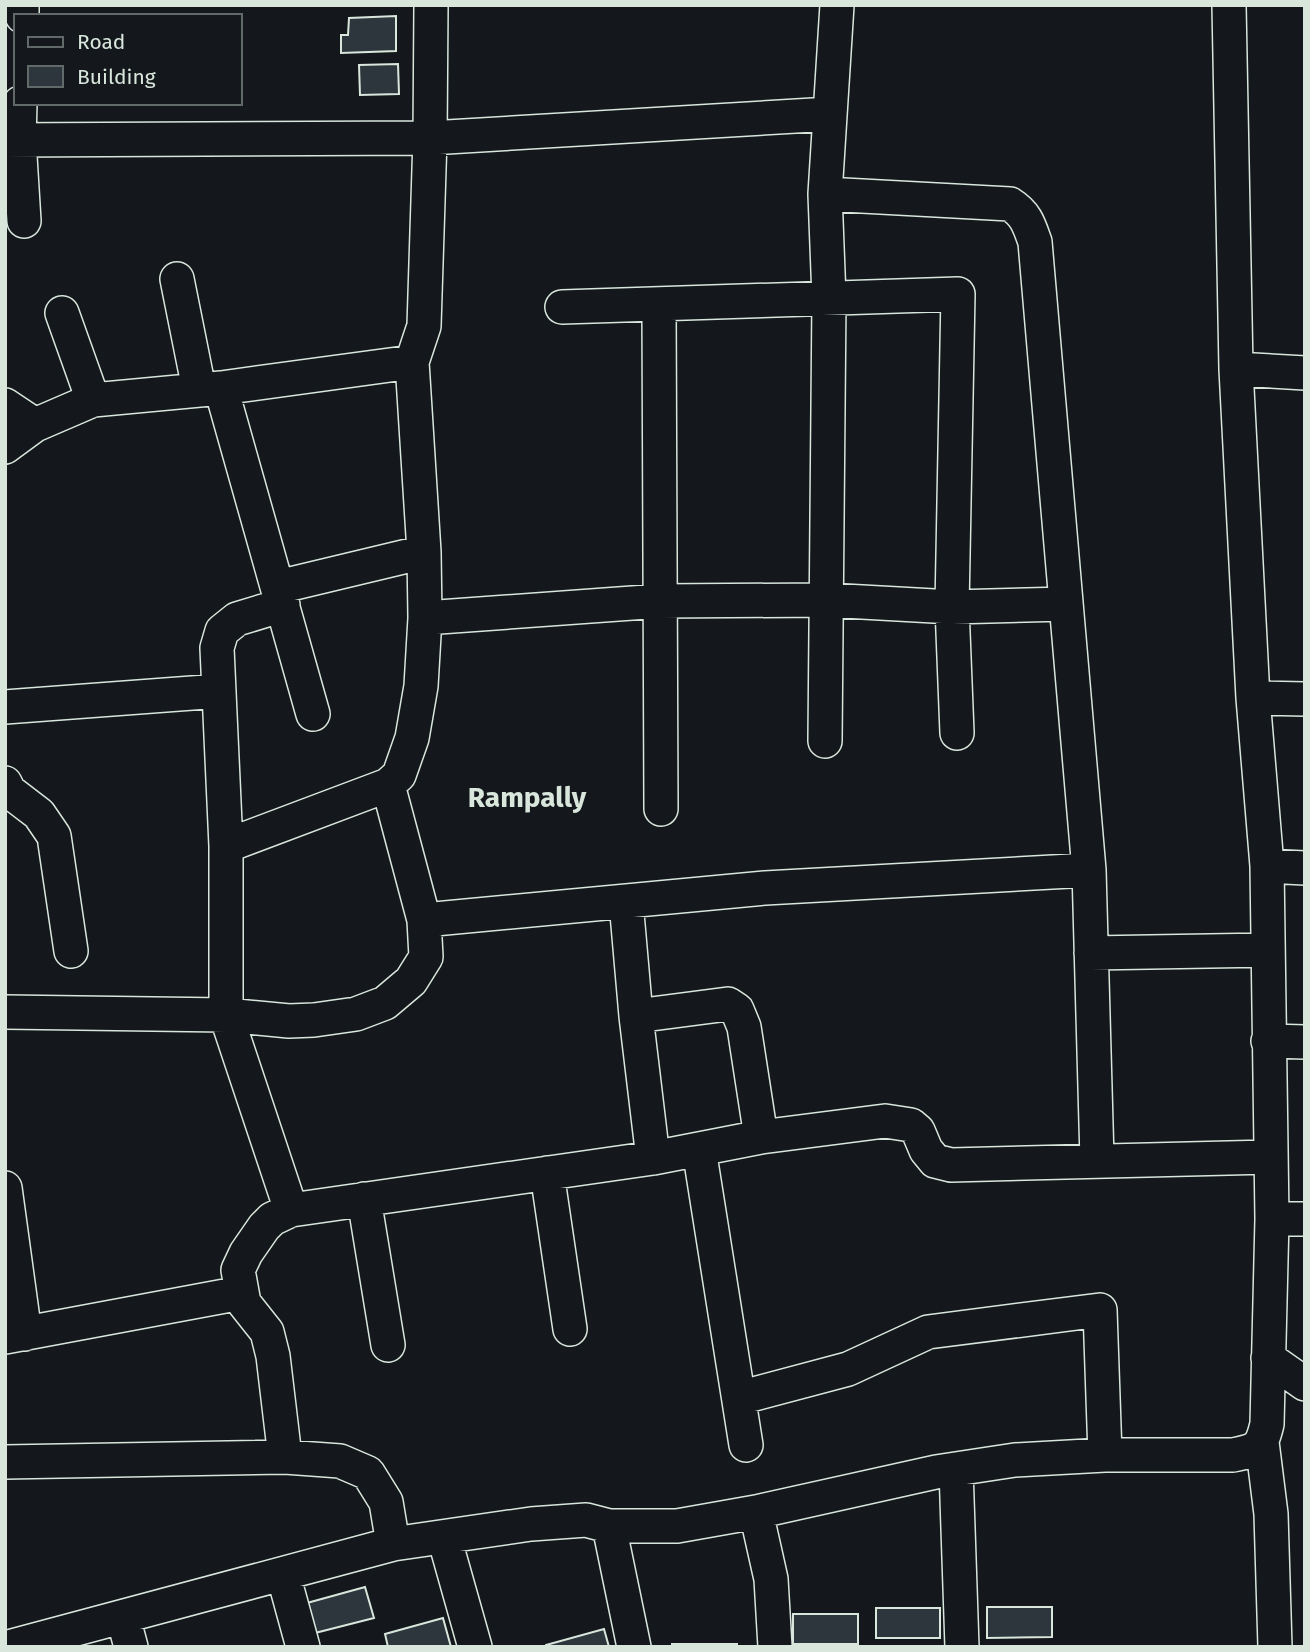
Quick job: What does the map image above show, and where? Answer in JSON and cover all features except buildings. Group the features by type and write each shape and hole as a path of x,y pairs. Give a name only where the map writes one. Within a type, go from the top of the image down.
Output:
{"street":[{"path":"226,846 388,785 399,775 412,738 421,686 425,618 424,552 412,362 424,326 431,5"},
{"path":"825,741 829,298 825,194 836,5"},
{"path":"1229,5 1236,369 1253,698 1267,866 1269,1157 1272,1219 1267,1424 1262,1442 1271,1514 1275,1647"},
{"path":"19,105 12,140 24,221"},
{"path":"12,140 430,138 830,114"},
{"path":"825,194 1010,204 1022,212 1028,221 1035,242 1088,870 1097,1160"},
{"path":"177,279 210,389 280,596 313,714"},
{"path":"562,307 958,294 952,607 957,733"},
{"path":"659,305 661,809"},
{"path":"62,313 93,400"},
{"path":"5,447 36,425 93,400 210,389 412,362"},
{"path":"1236,369 1305,373"},
{"path":"5,405 36,425"},
{"path":"291,1210 226,1015 226,846 217,648 222,631 237,619 280,596 424,552"},
{"path":"425,618 660,601 826,600 952,607 1066,604"},
{"path":"5,707 219,691"},
{"path":"1253,698 1305,699"},
{"path":"5,783 9,791 39,814 54,836 71,951"},
{"path":"6,1005 226,1015 289,1021 356,1014 385,1003 411,981 426,957 424,920 388,785"},
{"path":"1267,866 1305,868"},
{"path":"424,920 765,888 1088,870"},
{"path":"626,902 653,1158"},
{"path":"1091,953 1268,950"},
{"path":"636,1016 728,1004 737,1010 744,1027 761,1137"},
{"path":"1268,1041 1305,1042"},
{"path":"285,1457 273,1356 267,1332 244,1303 238,1270 246,1253 272,1219 291,1210 653,1158 761,1137 864,1123 900,1121 918,1131 926,1150 935,1161 951,1165 1269,1157"},
{"path":"699,1149 746,1445"},
{"path":"547,1174 570,1329"},
{"path":"5,1188 15,1335 242,1293"},
{"path":"364,1199 388,1345"},
{"path":"1272,1219 1305,1219"},
{"path":"739,1398 849,1369 928,1332 1100,1310 1105,1455"},
{"path":"1268,1358 1305,1384"},
{"path":"9,1647 127,1632 283,1574 393,1544 531,1524 586,1520 609,1526 677,1526 956,1469 1015,1460 1105,1455 1233,1455 1253,1451 1262,1442"},
{"path":"5,1462 285,1457 340,1461 368,1473 386,1502 393,1544"},
{"path":"956,1469 962,1647"},
{"path":"756,1512 771,1579 775,1647"},
{"path":"609,1526 634,1647"},
{"path":"444,1537 475,1647"},
{"path":"283,1574 303,1647"}],"district":[{"name":"Rampally","path":"527,797"}]}
